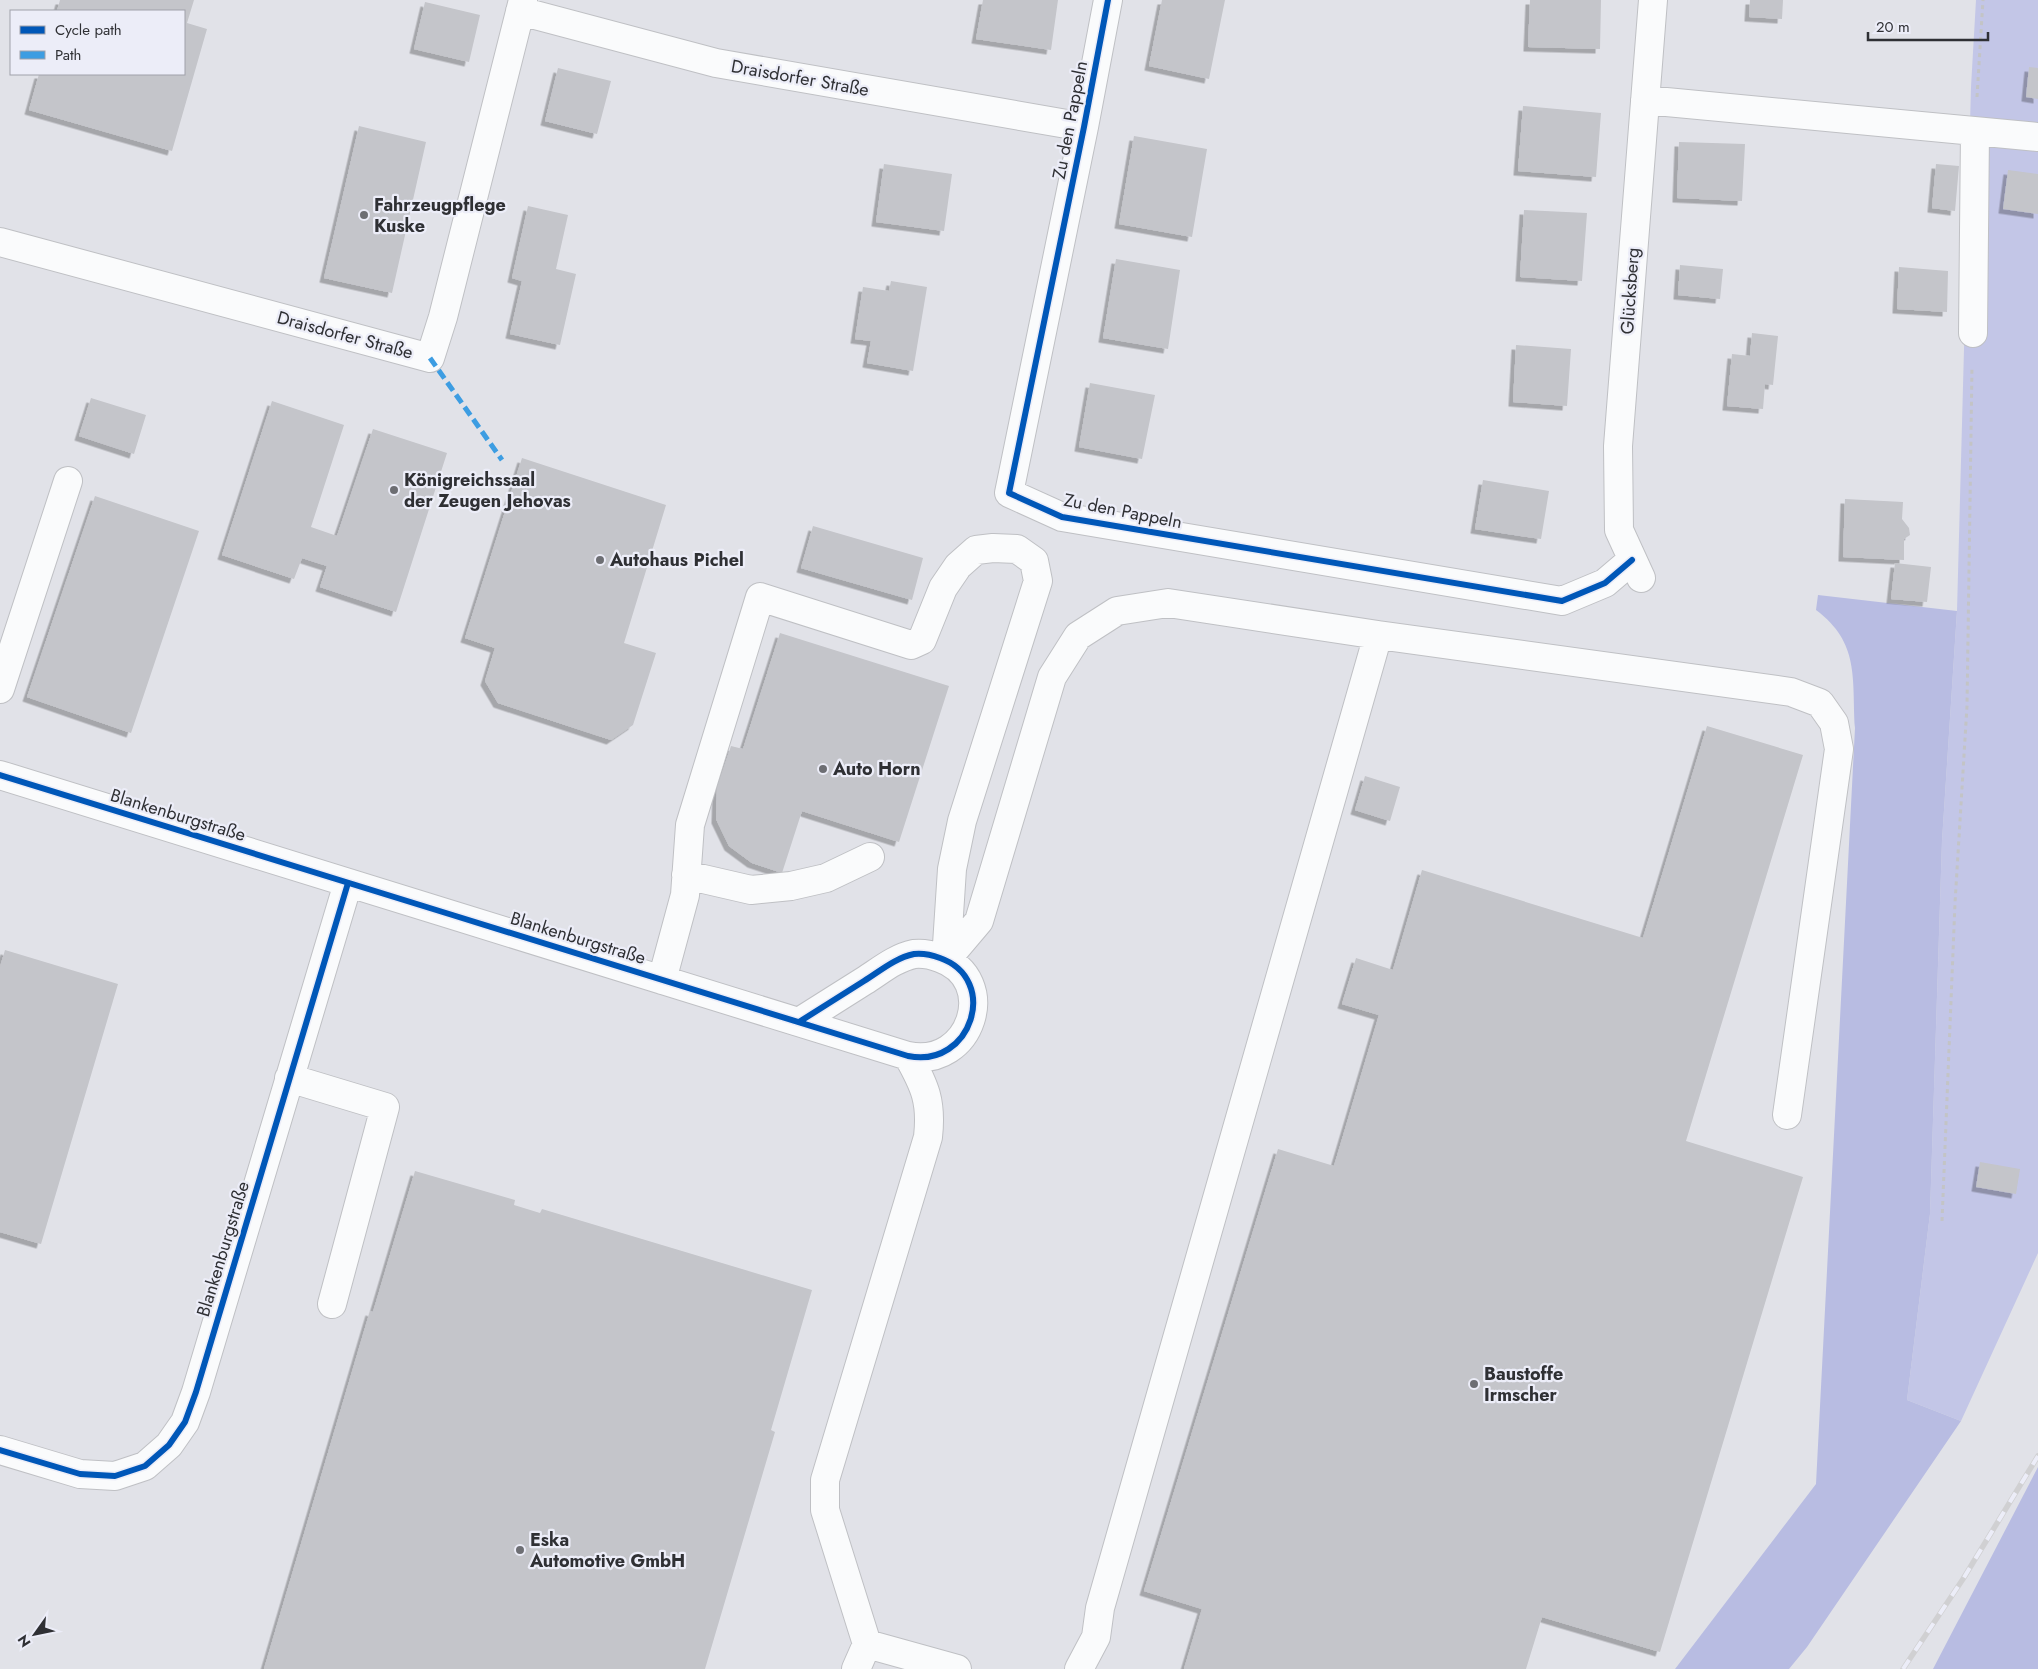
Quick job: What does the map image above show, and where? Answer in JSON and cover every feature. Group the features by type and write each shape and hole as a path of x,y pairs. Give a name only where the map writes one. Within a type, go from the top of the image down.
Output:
{"street":[{"name":"Zu den Pappeln","path":"1108,0 1009,493 1062,517 1562,601 1636,569"},
{"name":"Glücksberg","path":"1636,569 1619,530 1618,446 1653,0"},
{"name":"Draisdorfer Straße","path":"0,242 430,358 443,317 522,6 716,63 1084,127"},
{"path":"1645,100 2038,136"},
{"path":"1972,333 1975,131"},
{"path":"0,688 68,481"},
{"path":"662,980 685,896 690,825 760,597 911,645 922,640 943,588 958,566 976,550 993,548 1017,550 1034,561 1038,581 962,821 952,869 946,960"},
{"path":"946,960 978,921 1052,677 1078,636 1117,611 1168,603 1378,635 1791,692 1820,703 1834,723 1839,750 1787,1114"},
{"path":"1079,1669 1096,1637 1100,1608 1378,635"},
{"name":"Blankenburgstraße","path":"0,775 908,1056 930,1057 948,1051 959,1042 971,1020 973,996 969,985 960,971 946,960 930,954 917,954 893,962 799,1022"},
{"path":"686,875 751,890 791,886 826,878 870,857"},
{"name":"Blankenburgstraße","path":"0,1450 80,1474 115,1476 145,1466 170,1445 186,1422 348,883"},
{"path":"856,1669 867,1644 825,1510 825,1480 928,1137 930,1116 927,1097 921,1079 908,1056"},
{"path":"289,1078 385,1107 332,1304"},
{"path":"867,1644 957,1669"}],"path":[{"path":"1975,131 1982,0"},
{"path":"1942,1221 1955,903 1967,706 1972,333"}],"shaded area":[{"path":"1976,0 2038,0 2038,1253 1961,1421 1907,1400 1930,1214 1942,841 1957,611 1971,87"},
{"path":"1818,595 1957,611 1942,841 1930,1214 1907,1400 1961,1421 1807,1647 1789,1669 1675,1669 1816,1484 1855,728 1851,663 1840,635 1830,622 1816,610"},
{"path":"2038,1467 2038,1669 1933,1669"}],"building":[{"path":"60,0 194,0 187,23 207,29 172,151 29,110 39,75 185,75 185,10 57,10"},
{"path":"983,0 1058,0 1051,50 976,39"},
{"path":"1162,0 1225,0 1209,79 1149,66"},
{"path":"1530,0 1601,0 1600,49 1528,47"},
{"path":"1750,0 1783,0 1782,19 1749,17"},
{"path":"425,2 480,15 469,62 414,49"},
{"path":"2029,67 2038,68 2038,99 2026,97"},
{"path":"558,68 611,81 597,134 545,121"},
{"path":"1523,106 1601,113 1596,177 1518,171"},
{"path":"359,126 426,142 392,293 324,278"},
{"path":"1134,136 1207,149 1192,237 1119,224"},
{"path":"1679,142 1745,144 1742,201 1677,198"},
{"path":"884,164 952,174 944,231 876,222"},
{"path":"1936,164 1959,166 1955,211 1932,208"},
{"path":"2008,170 2038,174 2038,214 2003,209"},
{"path":"528,206 568,215 556,269 576,274 560,345 510,334 522,281 512,278"},
{"path":"1524,210 1587,213 1582,281 1520,277"},
{"path":"1116,259 1180,270 1168,349 1103,338"},
{"path":"1680,265 1723,269 1720,299 1678,295"},
{"path":"1899,267 1948,271 1947,312 1897,309"},
{"path":"891,281 927,287 913,371 867,363 871,341 855,339 863,287 889,291"},
{"path":"1752,333 1778,336 1773,385 1765,384 1763,409 1727,406 1732,354 1750,356"},
{"path":"1516,345 1571,349 1567,406 1513,402"},
{"path":"1090,383 1155,395 1142,459 1079,447"},
{"path":"91,398 146,415 134,454 79,436"},
{"name":"Königreichssaal der Zeugen Jehovas","path":"272,401 344,425 311,527 337,536 373,429 447,453 396,612 320,587 327,566 302,558 294,579 222,555"},
{"name":"Autohaus Pichel","path":"522,458 666,505 624,643 656,653 633,725 611,740 498,703 485,681 495,648 465,638"},
{"path":"1483,480 1549,491 1541,539 1475,529"},
{"path":"95,496 199,531 131,733 27,697"},
{"path":"1845,499 1903,502 1902,519 1909,528 1910,535 1904,539 1904,560 1843,557"},
{"path":"813,526 923,558 912,600 801,568"},
{"path":"1895,563 1931,567 1927,602 1891,599"},
{"name":"Auto Horn","path":"780,633 949,686 899,842 802,811 782,873 752,863 729,846 716,819 717,788 731,746 743,749"},
{"name":"Baustoffe Irmscher","path":"1707,726 1803,755 1686,1141 1803,1177 1660,1652 1542,1617 1526,1669 1184,1669 1202,1609 1144,1591 1278,1149 1334,1166 1379,1015 1342,1004 1356,958 1393,970 1422,870 1643,938"},
{"path":"1365,776 1400,787 1390,821 1355,810"},
{"path":"5,950 118,984 41,1244 0,1232 0,967"},
{"path":"1980,1162 2020,1169 2016,1194 1976,1187"},
{"name":"Eska Automotive GmbH","path":"415,1171 515,1200 514,1205 540,1213 542,1209 812,1290 771,1430 775,1432 705,1669 264,1669 370,1311 373,1312"}],"railway":[{"path":"1903,1669 1963,1579 2038,1456"}],"marked path":[{"path":"430,358 502,460"}],"cycle path":[{"path":"1108,0 1009,493 1062,517 1562,601 1605,583 1632,560"},
{"path":"0,775 908,1056 930,1056 948,1049 962,1036 971,1020 973,1002 969,984 958,969 940,958 924,954 914,954 900,958 888,965 799,1022"},
{"path":"0,1450 80,1474 115,1476 145,1466 169,1445 185,1422 196,1392 348,883"}],"place":[{"name":"Fahrzeugpflege Kuske","path":"364,215"},
{"name":"Königreichssaal der Zeugen Jehovas","path":"394,490"},
{"name":"Autohaus Pichel","path":"600,560"},
{"name":"Auto Horn","path":"823,769"},
{"name":"Baustoffe Irmscher","path":"1474,1384"},
{"name":"Eska Automotive GmbH","path":"520,1550"}]}
